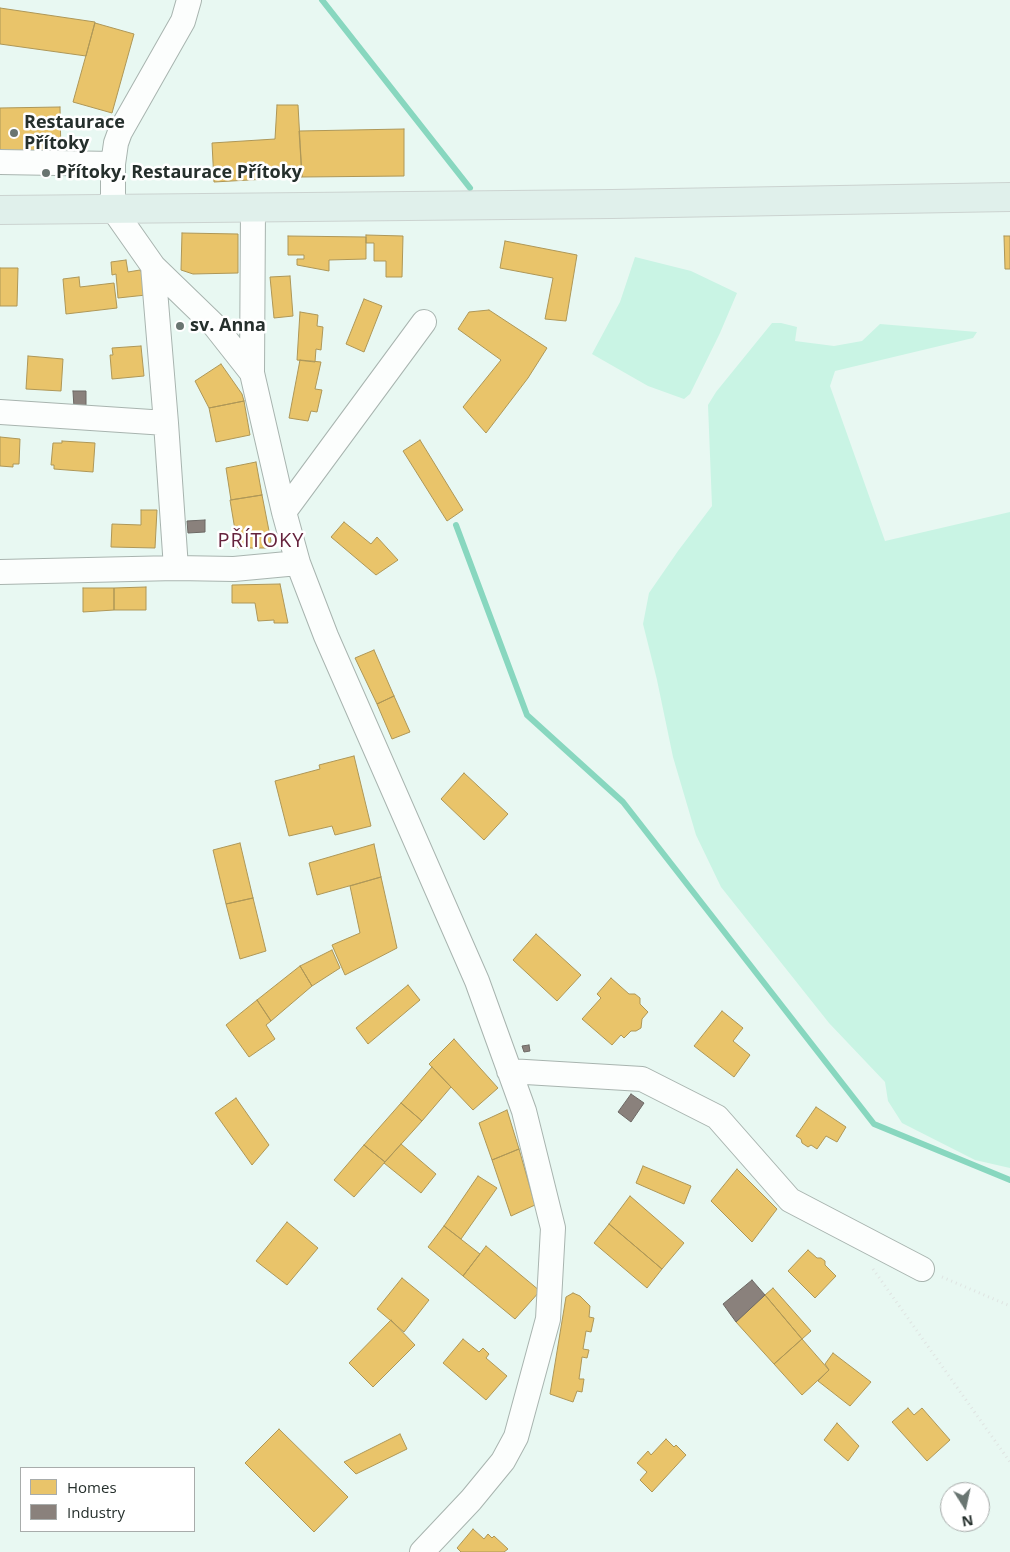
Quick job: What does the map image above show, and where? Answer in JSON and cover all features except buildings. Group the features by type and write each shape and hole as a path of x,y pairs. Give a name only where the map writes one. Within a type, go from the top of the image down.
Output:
{"main road":[{"path":"0,210 622,204 1010,197"}],"street":[{"path":"189,0 183,21 120,132 116,143 113,164 113,209 153,266 215,326 252,373"},
{"path":"0,162 113,164"},
{"path":"253,208 252,373 298,564 330,645 477,981 524,1111 553,1228 548,1319 516,1437 503,1461 422,1552"},
{"path":"153,266 176,568"},
{"path":"284,512 424,322"},
{"path":"0,412 166,423"},
{"path":"0,572 176,568 234,569 298,564"},
{"path":"510,1071 642,1079 717,1117 790,1200 922,1268"}],"path":[{"path":"873,1268 1010,1462"},
{"path":"922,1268 1010,1306"}],"green space":[{"path":"635,257 691,271 737,293 690,394 684,399 648,386 592,354 620,302"},
{"path":"772,323 797,327 795,341 834,346 862,341 880,324 977,332 973,338 835,371 830,386 885,541 1010,512 1010,1168 975,1160 902,1123 888,1101 885,1082 829,1023 721,887 696,835 673,757 643,624 649,593 712,506 708,405 716,392"}],"waterway":[{"path":"322,0 470,188"},
{"path":"456,525 527,715 623,802 874,1124 1010,1180"}],"place":[{"name":"Restaurace Přítoky","path":"14,133"},
{"name":"Přítoky, Restaurace Přítoky","path":"46,173"},
{"name":"sv. Anna","path":"180,326"}],"district":[{"name":"PŘÍTOKY","path":"261,541"}]}
